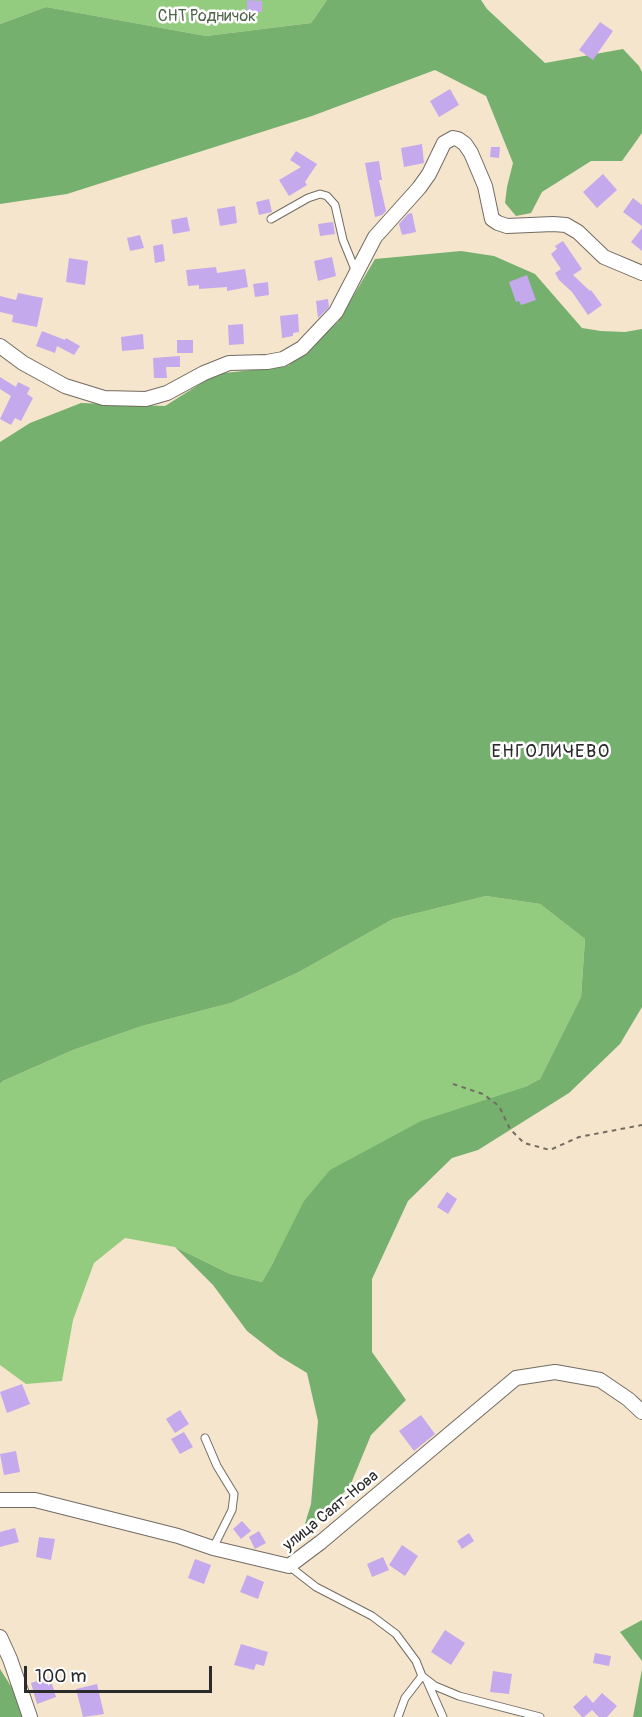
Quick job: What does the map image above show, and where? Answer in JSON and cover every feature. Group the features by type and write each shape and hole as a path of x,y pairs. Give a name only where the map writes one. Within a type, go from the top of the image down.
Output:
{"street":[{"path":"0,346 23,363 65,386 104,398 146,399 167,393 204,373 229,363 267,362 283,359 302,348 336,312 375,237 419,188 429,174 444,143 453,138 465,144 471,153 485,186 492,219 507,226 566,225 578,232 604,257 642,273"},
{"name":"улица Саят-Нова","path":"0,1500 35,1500 289,1566 321,1542 516,1378 555,1372 600,1380 628,1399 642,1412"},
{"path":"0,1637 30,1717"}],"lane":[{"path":"271,219 308,198 320,194 327,195 335,205 343,240 356,272"},
{"path":"205,1438 217,1467 234,1494 232,1510 213,1548"},
{"path":"289,1566 316,1587 372,1616 396,1634 416,1660 443,1717"},
{"path":"398,1717 405,1698 424,1678"},
{"path":"424,1678 435,1686 459,1696 540,1717"}],"path":[{"path":"453,1084 483,1094 499,1106 510,1129 524,1143 550,1150 579,1137 642,1125"}],"green space":[{"name":"СНТ Родничок","path":"0,0 327,0 311,23 206,36 46,7 0,24"},
{"path":"327,0 481,0 487,9 545,63 623,49 642,72 642,133 622,161 591,161 542,192 531,213 516,216 505,203 513,163 486,96 435,70 312,116 67,194 0,204 0,24 46,7 206,36 311,23"},
{"path":"461,251 494,256 535,274 582,328 625,332 642,329 642,1007 620,1044 569,1093 478,1150 452,1158 408,1201 372,1279 372,1352 406,1400 371,1435 350,1486 301,1537 311,1504 318,1421 307,1373 279,1356 247,1331 213,1285 175,1247 230,1274 262,1282 304,1201 330,1170 421,1121 525,1087 540,1079 581,997 585,939 540,904 486,896 393,919 299,972 231,1003 142,1026 73,1050 0,1084 0,442 30,423 81,403 165,406 216,374 288,366 338,322 375,259"},
{"path":"486,896 540,904 585,939 581,997 540,1079 525,1087 274,1261 262,1282 230,1274 175,1247 125,1238 94,1263 73,1320 62,1381 26,1384 0,1365 0,1084 3,1081 73,1050 142,1026 231,1003 299,972 393,919"},
{"path":"642,1620 642,1661 620,1632"},
{"path":"0,1669 19,1699 25,1717 0,1717"},
{"path":"642,1669 642,1717 633,1717"}],"building":[{"path":"247,0 262,1 262,12 247,12"},
{"path":"600,22 613,31 593,60 579,50"},
{"path":"450,89 459,105 439,117 430,101"},
{"path":"422,144 424,163 404,167 401,148"},
{"path":"491,147 500,147 499,158 490,157"},
{"path":"296,151 317,164 305,182 307,185 289,196 279,180 301,167 290,160"},
{"path":"379,161 382,180 379,180 386,211 375,217 365,163"},
{"path":"603,174 617,190 597,208 583,192"},
{"path":"633,198 642,205 642,226 623,212"},
{"path":"269,199 272,212 259,215 256,202"},
{"path":"235,206 237,223 220,226 217,209"},
{"path":"412,213 416,232 402,235 399,224 408,214"},
{"path":"187,217 190,231 173,234 171,220"},
{"path":"333,222 335,234 320,236 318,224"},
{"path":"642,228 642,251 631,242"},
{"path":"140,235 144,248 130,251 127,238"},
{"path":"563,241 582,269 573,275 591,290 602,305 588,315 555,273 561,269 551,254 557,249 555,246"},
{"path":"163,244 165,261 155,263 153,246"},
{"path":"332,257 336,276 318,281 314,261"},
{"path":"69,258 88,261 85,285 66,282"},
{"path":"216,267 217,273 245,269 248,287 227,291 227,287 199,289 199,285 188,286 186,270"},
{"path":"527,275 536,300 521,305 519,301 516,302 509,282"},
{"path":"268,282 269,295 255,297 253,284"},
{"path":"18,293 43,298 37,327 12,322 13,315 0,312 0,296 16,300"},
{"path":"328,299 329,307 318,318 316,301"},
{"path":"298,314 299,332 282,338 280,316"},
{"path":"243,324 244,344 229,345 228,325"},
{"path":"42,331 65,340 66,338 80,346 74,355 57,346 55,353 36,346"},
{"path":"143,334 144,349 122,351 121,337"},
{"path":"177,340 193,340 193,353 177,353"},
{"path":"180,356 180,367 166,367 167,378 154,378 153,358"},
{"path":"0,377 16,387 18,382 30,388 27,394 33,398 21,421 15,418 11,425 0,419 11,396 0,389"},
{"path":"447,1192 457,1199 448,1214 437,1207"},
{"path":"22,1384 30,1404 7,1413 0,1392"},
{"path":"180,1410 189,1424 175,1433 166,1419"},
{"path":"421,1415 435,1434 414,1451 399,1431"},
{"path":"184,1432 193,1447 180,1454 171,1439"},
{"path":"16,1451 20,1472 4,1475 0,1454"},
{"path":"242,1521 251,1531 241,1539 233,1529"},
{"path":"15,1528 19,1542 0,1547 0,1532"},
{"path":"259,1531 266,1543 255,1549 249,1537"},
{"path":"469,1533 474,1541 462,1549 457,1541"},
{"path":"39,1537 55,1539 51,1560 36,1557"},
{"path":"402,1545 418,1556 405,1576 389,1565"},
{"path":"383,1557 389,1570 372,1577 367,1564"},
{"path":"195,1559 211,1565 204,1584 188,1578"},
{"path":"247,1575 264,1582 258,1599 240,1592"},
{"path":"445,1630 465,1643 451,1665 431,1652"},
{"path":"241,1644 268,1652 264,1666 256,1664 254,1670 234,1665"},
{"path":"595,1653 611,1656 609,1666 593,1663"},
{"path":"493,1671 512,1674 509,1694 490,1692"},
{"path":"50,1677 56,1697 37,1704 31,1683"},
{"path":"97,1684 104,1714 83,1717 76,1689"},
{"path":"602,1693 617,1706 607,1717 599,1717 592,1710 582,1717 573,1707 586,1695 593,1703"}],"district":[{"name":"ЕНГОЛИЧЕВО","path":"551,752"}]}
